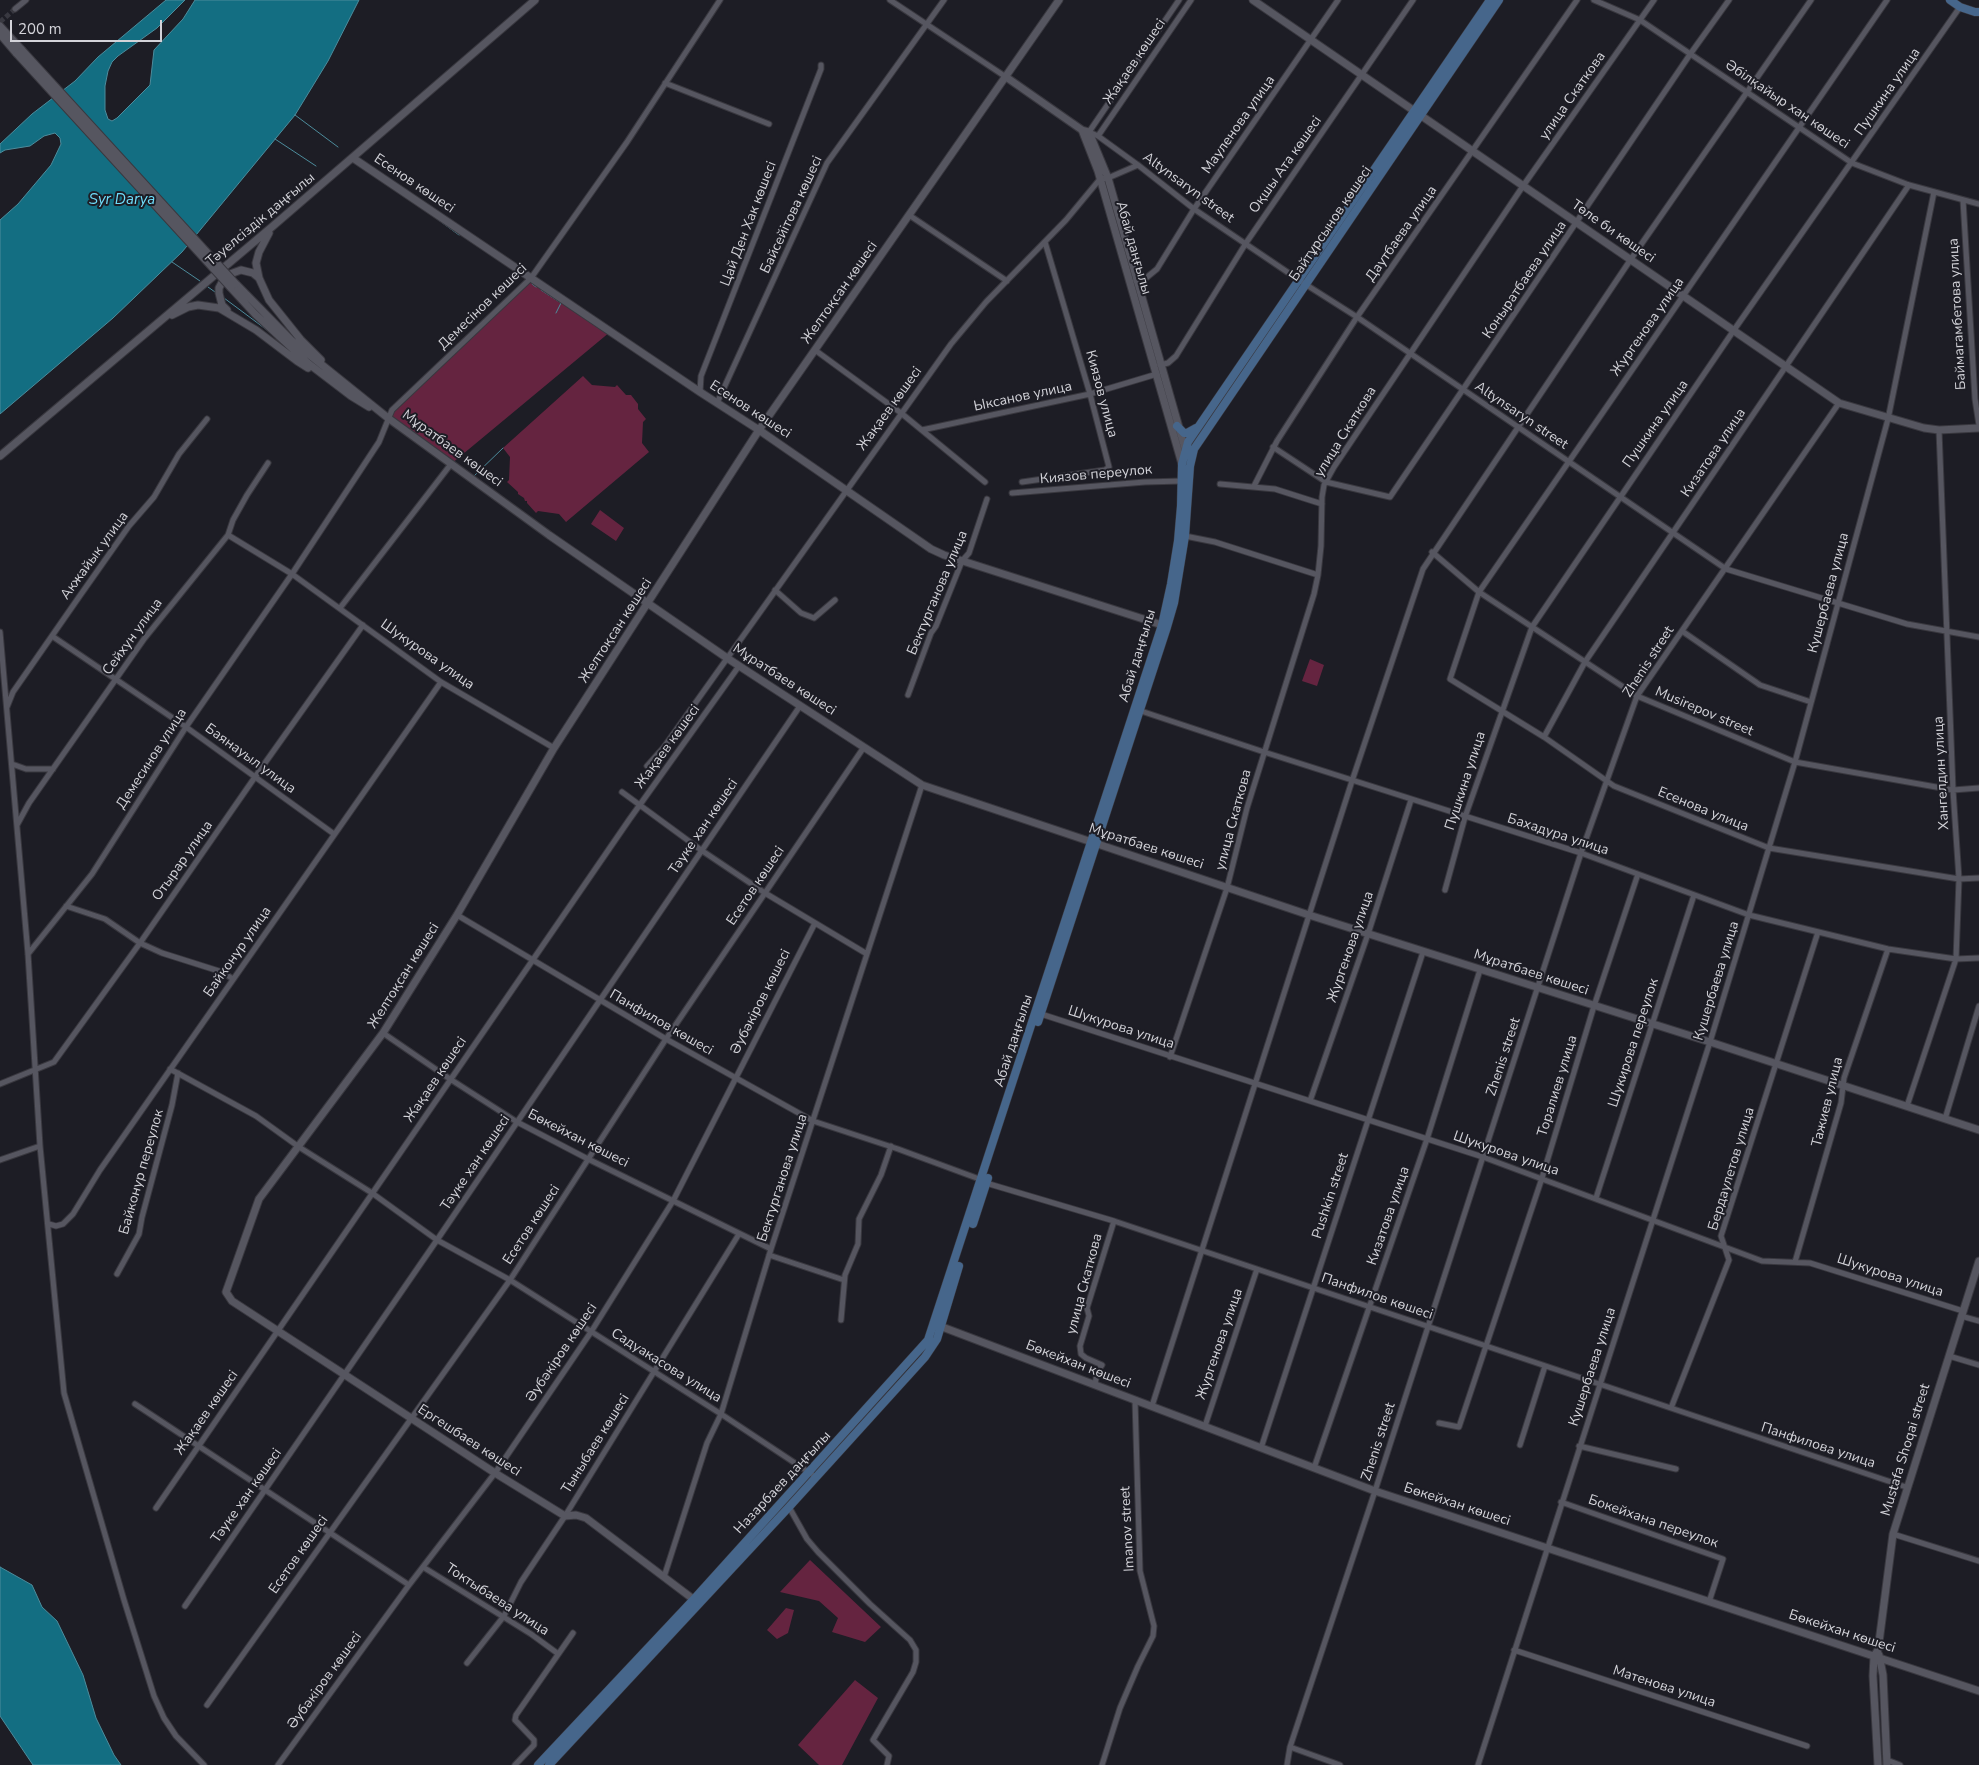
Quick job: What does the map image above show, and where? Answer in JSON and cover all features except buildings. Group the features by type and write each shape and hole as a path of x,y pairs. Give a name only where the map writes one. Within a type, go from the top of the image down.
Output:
{"main road":[{"name":"Байтұрсынов көшесі","path":"1186,465 1196,443 1302,282 1417,113 1490,0"},
{"name":"Байтұрсынов көшесі","path":"1417,113 1500,0"},
{"path":"1950,0 1960,7 1979,12"},
{"name":"Байтұрсынов көшесі","path":"1186,465 1185,450 1188,442 1302,282"},
{"path":"1177,426 1181,431 1187,433 1199,425"},
{"name":"Абай даңғылы","path":"1182,539 1182,481 1186,465"},
{"name":"Абай даңғылы","path":"987,1183 1164,626 1171,584 1182,539 1186,465"},
{"name":"Абай даңғылы","path":"987,1183 1094,843"},
{"name":"Назарбаев даңғылы","path":"549,1765 697,1602 809,1472 922,1349 938,1325 987,1183"},
{"name":"Назарбаев даңғылы","path":"538,1765 789,1507 925,1357 938,1339 938,1325"}],"street":[{"path":"15,9 26,0"},
{"name":"Тәуелсіздік даңғылы","path":"0,456 353,158 535,0"},
{"name":"Демесінов көшесі","path":"292,574 379,442 392,410 531,278 626,142 720,0"},
{"path":"890,0 1086,131"},
{"name":"Байсейітова көшесі","path":"717,403 827,163 944,0"},
{"name":"Желтоқсан көшесі","path":"226,1292 259,1199 383,1033 457,915 554,748 759,430 1059,0"},
{"name":"Жақаев көшесі","path":"1086,131 1179,0"},
{"name":"Жақаев көшесі","path":"1098,136 1191,0"},
{"name":"Төле би көшесі","path":"1253,0 1839,403 1888,418 1938,430 1979,427"},
{"name":"Мауленова улица","path":"1136,281 1146,278 1157,269 1194,209 1338,0"},
{"name":"Оқшы Ата көшесі","path":"1160,365 1168,363 1176,356 1246,243 1413,0"},
{"name":"Даутбаева улица","path":"1254,486 1273,447 1357,317 1577,0"},
{"name":"Әбілқайыр хан көшесі","path":"1594,0 1640,20 1852,163 1909,185 1979,204"},
{"name":"улица Скаткова","path":"1170,1057 1227,888 1247,808 1318,575 1322,504 1326,482 1334,467 1524,186 1654,0"},
{"name":"Коныратбаева улица","path":"1326,482 1390,497 1464,391 1691,53 1729,0"},
{"path":"1152,1406 1352,780 1423,569 1432,552 1631,259 1811,0"},
{"name":"Жургенова улица","path":"1450,678 1478,592 1887,0"},
{"name":"Пушкина улица","path":"1445,890 1464,817 1532,627 1734,330 1960,7"},
{"path":"0,26 20,52 287,345 335,379"},
{"path":"0,34 20,52"},
{"name":"Цай Ден Хак көшесі","path":"700,392 701,376 821,65"},
{"path":"665,83 769,124"},
{"name":"Altynsaryn street","path":"1086,131 1098,136 1194,209 1357,317 1726,568 1907,624 1979,637"},
{"name":"Абай даңғылы","path":"1086,131 1104,178 1136,281 1185,450"},
{"name":"Есенов көшесі","path":"353,158 759,430 931,549 962,561 1164,626"},
{"path":"1104,178 1138,165"},
{"name":"Жақаев көшесі","path":"647,766 664,747 951,344 1007,281 1104,178"},
{"name":"Абай даңғылы","path":"1104,178 1157,374 1186,465"},
{"name":"Кизатова улица","path":"1544,737 1585,662 1909,185"},
{"name":"Кушербаева улица","path":"1478,1765 1546,1548 1710,1042 1795,762 1888,418 1934,192"},
{"name":"Баймагамбетова улица","path":"1963,200 1975,399 1979,427"},
{"path":"910,215 1007,281"},
{"path":"273,226 259,252 256,263 259,278 269,300 335,379"},
{"name":"Киязов улица","path":"1022,482 1107,470 1109,467 1090,394 1045,242"},
{"path":"259,278 241,270 230,274 219,288 219,299 225,310 256,330 297,361 335,379"},
{"path":"157,324 179,311 198,305 219,308 234,316"},
{"path":"815,350 901,413 985,482"},
{"name":"Ыксанов улица","path":"922,430 1090,394 1157,374"},
{"name":"Мұратбаев көшесі","path":"335,379 648,604 727,658 922,785 1309,916 1710,1042 1979,1130"},
{"name":"Zhenis street","path":"1287,1765 1290,1746 1375,1491 1581,854 1637,696 1839,403"},
{"name":"Акжайык улица","path":"6,708 12,692 129,526 154,497 179,454 208,419"},
{"name":"Хангелдин улица","path":"1907,1106 1956,959 1959,879 1953,790 1938,430"},
{"path":"1273,447 1326,482"},
{"name":"Сейхун улица","path":"17,825 29,803 116,679 170,605 228,535 233,520 268,463"},
{"path":"340,608 451,464"},
{"name":"Киязов переулок","path":"1012,493 1145,482 1182,481"},
{"path":"1220,484 1275,489 1322,504"},
{"name":"Бектурганова улица","path":"908,695 931,633 936,626 962,561 969,554 987,499"},
{"name":"Шукурова улица","path":"228,535 292,574 442,682 554,748"},
{"path":"1182,539 1216,542 1318,575"},
{"name":"Musirepov street","path":"1432,552 1478,592 1637,696 1795,762 1953,790 1979,788"},
{"name":"Демесинов улица","path":"28,954 92,874 186,727 292,574"},
{"path":"775,590 801,613 814,618 834,600"},
{"name":"Отырар улица","path":"0,1084 34,1068 54,1062 140,943 363,625"},
{"path":"1682,631 1760,685 1811,702"},
{"path":"0,632 28,954 40,1146 64,1393 154,1696 164,1718 176,1736 204,1765"},
{"name":"Баянауыл улица","path":"52,636 186,727 334,834"},
{"name":"Жақаев көшесі","path":"156,1508 640,804 740,666"},
{"name":"Есенова улица","path":"1450,678 1544,737 1614,786 1769,848 1959,879 1979,878"},
{"name":"Байконур улица","path":"49,1224 56,1226 63,1224 73,1214 100,1170 170,1069 442,682"},
{"name":"Тәуке хан көшесі","path":"185,1606 518,1122 800,706"},
{"name":"Бахадура улица","path":"1138,710 1581,854 1749,915 1888,948 1956,959 1979,958"},
{"name":"Есетов көшесі","path":"207,1705 510,1280 666,1039 864,747"},
{"path":"12,764 26,769 53,769"},
{"name":"Бектурганова улица","path":"664,1577 707,1442 721,1414 770,1252 922,785"},
{"path":"622,792 765,893 867,954"},
{"name":"Жургенова улица","path":"1310,1101 1368,934 1411,800"},
{"name":"Торалиев улица","path":"1438,1423 1459,1426 1542,1178 1594,1006 1638,874"},
{"name":"Шукирова переулок","path":"1596,1198 1694,895"},
{"path":"66,906 105,920 140,943 222,972 233,979"},
{"name":"Панфилов көшесі","path":"457,915 666,1039 813,1121 891,1146 987,1183 1114,1221 1202,1250 1751,1435"},
{"name":"Әубәкіров көшесі","path":"278,1765 408,1585 495,1473 591,1332 673,1201 815,923"},
{"name":"Бердаулетов улица","path":"1672,1408 1729,1260 1721,1236 1818,932"},
{"name":"Тажиев улица","path":"1795,1262 1841,1102 1842,1085 1888,948"},
{"name":"Pushkin street","path":"1261,1448 1423,952"},
{"name":"Кизатова улица","path":"1314,1468 1427,1138 1480,970"},
{"path":"1945,1119 1979,1006"},
{"name":"Шукурова улица","path":"1041,1014 1483,1157 1762,1261 1810,1263 1979,1321"},
{"name":"Бөкейхан көшесі","path":"383,1033 450,1079 518,1122 739,1234 770,1252 844,1280"},
{"name":"Садуакасова улица","path":"170,1069 256,1116 299,1147 372,1193 437,1240 510,1280 721,1414 816,1477"},
{"name":"Байконур переулок","path":"118,1274 139,1234 172,1106 178,1073"},
{"path":"0,1160 40,1146"},
{"path":"841,1320 844,1280 858,1244 859,1219 881,1175 891,1146"},
{"name":"улица Скаткова","path":"1095,1385 1097,1372 1102,1364 1080,1354 1080,1346 1089,1316 1087,1308 1114,1221"},
{"name":"Тыныбаев көшесі","path":"467,1663 504,1616 521,1582 739,1234"},
{"name":"Mustafa Shoqai street","path":"1878,1765 1877,1655 1893,1534 1906,1487 1979,1261"},
{"name":"Жургенова улица","path":"1205,1426 1257,1269"},
{"name":"Ергешбаев көшесі","path":"226,1292 232,1301 495,1473 564,1516 576,1515 586,1518 697,1602"},
{"name":"Бөкейхан көшесі","path":"938,1325 1375,1491 1709,1602 1877,1655 1979,1691"},
{"path":"1949,1356 1979,1365"},
{"path":"1520,1445 1544,1366"},
{"name":"Imanov street","path":"1102,1765 1120,1708 1153,1636 1154,1626 1140,1571 1135,1400"},
{"path":"135,1404 408,1585"},
{"name":"Панфилова улица","path":"1751,1435 1906,1487"},
{"path":"1579,1446 1676,1469"},
{"name":"Бокейхана переулок","path":"1561,1502 1723,1559 1709,1602"},
{"path":"789,1507 818,1552 870,1604 910,1640 916,1650 916,1662 913,1672 873,1740 889,1756 887,1765"},
{"path":"1893,1534 1979,1561"},
{"name":"Токтыбаева улица","path":"423,1567 504,1616 557,1653"},
{"path":"515,1765 534,1745 534,1740 517,1724 515,1720 516,1715 557,1653 573,1633"},
{"name":"Матенова улица","path":"1514,1650 1807,1746"},
{"name":"Mustafa Shoqai street","path":"1877,1655 1883,1675 1887,1763"},
{"path":"1290,1746 1340,1765"},
{"path":"1887,1763 1900,1765"}],"shaded area":[{"path":"531,279 610,332 451,464 388,418"},
{"path":"583,376 592,385 615,387 617,385 626,395 631,395 646,419 643,422 642,443 649,452 566,522 559,514 538,511 536,513 527,501 507,482 509,480 510,457 503,448"},
{"path":"600,510 624,528 616,541 591,524"},
{"path":"1310,659 1324,665 1317,686 1302,681"},
{"path":"810,1560 881,1627 865,1642 832,1632 838,1618 819,1601 780,1592"},
{"path":"786,1608 794,1610 788,1633 777,1639 767,1630"},
{"path":"855,1680 878,1698 842,1765 819,1765 798,1745"}],"water":[{"name":"Syr Darya","path":"166,0 185,0 157,28 112,62 105,86 105,110 108,119 112,121 150,85 154,50 183,19 195,0 359,0 328,61 295,115 182,252 113,318 0,414 0,220 18,204 51,165 61,144 60,138 55,133 44,136 30,146 5,150 0,153 0,144 32,114 75,81 98,57"},
{"path":"0,1567 32,1585 42,1607 57,1621 83,1675 96,1718 121,1765 33,1765 0,1716"}],"waterway":[{"path":"295,115 338,147"},
{"path":"275,139 316,166"},
{"path":"433,216 459,235"},
{"path":"172,262 200,281"},
{"path":"532,284 536,287"},
{"path":"208,287 215,292"},
{"path":"541,290 561,303 556,313"},
{"path":"224,298 267,330"},
{"path":"472,476 503,448"}],"tunnel":[{"path":"0,22 15,9"}]}
